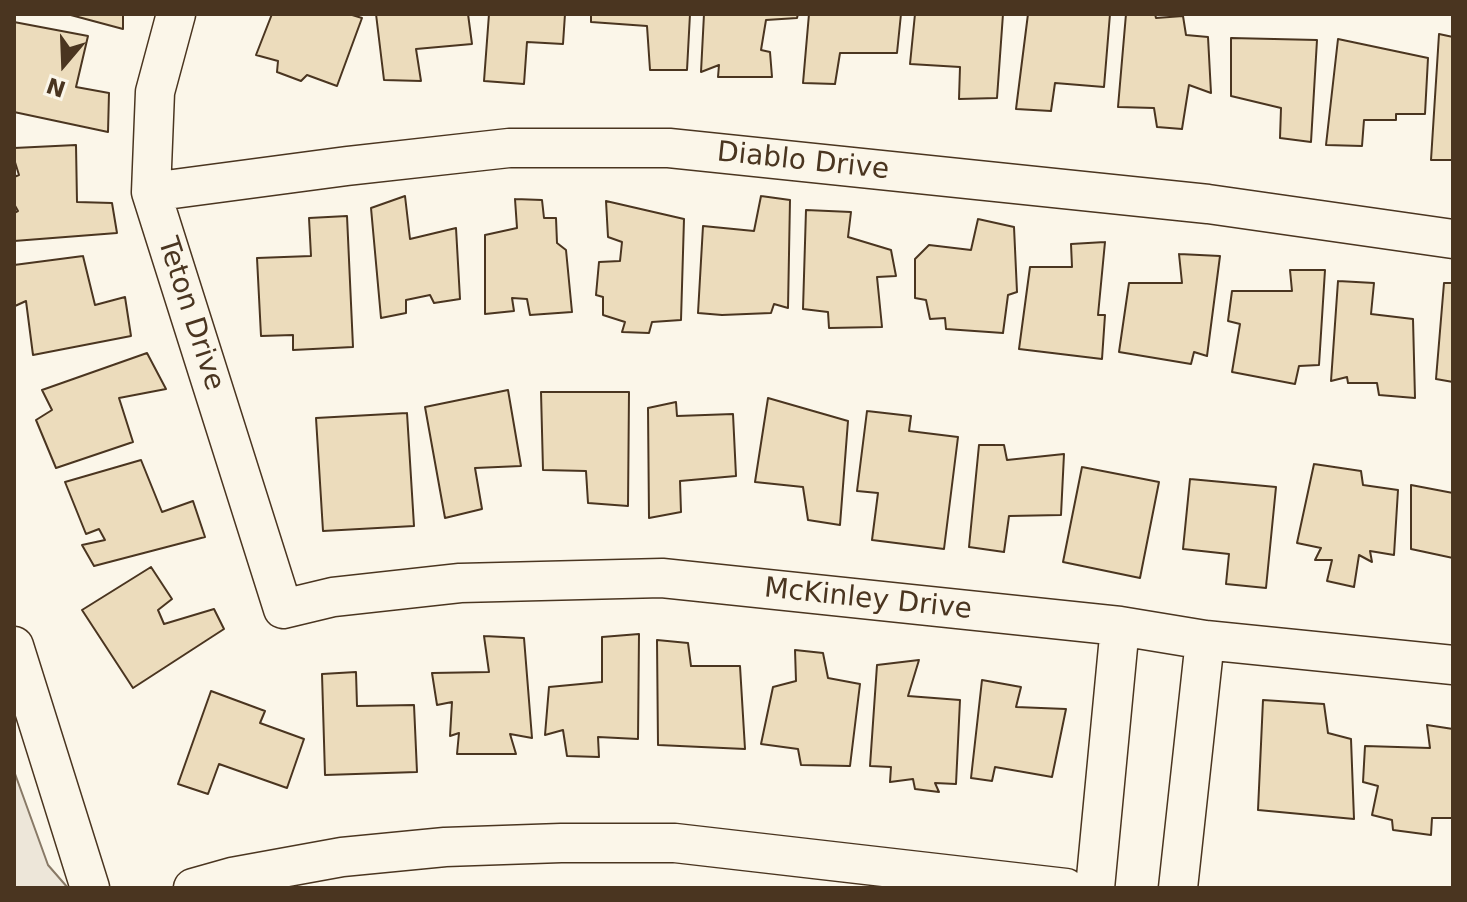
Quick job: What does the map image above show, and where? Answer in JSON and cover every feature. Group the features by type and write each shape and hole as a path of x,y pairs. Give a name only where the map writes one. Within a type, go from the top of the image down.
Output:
{"street":[{"name":"Teton Drive","path":"176,14 155,92 151,192 283,609"},
{"name":"Diablo Drive","path":"151,192 509,148 669,148 1208,204 1453,239"},
{"name":"McKinley Drive","path":"283,609 333,597 460,583 662,578 1453,665"},
{"path":"1095,888 1120,626"},
{"path":"1178,888 1205,640"},
{"path":"14,646 90,888"},
{"path":"193,888 232,877 345,872 445,847 561,843 675,843 1066,888"}],"shaded area":[{"path":"14,771 48,865 68,888 14,888"}],"building":[{"path":"67,14 123,14 123,29"},
{"path":"272,14 349,14 362,18 337,86 307,75 301,81 277,72 278,61 256,55"},
{"path":"376,14 468,14 472,44 416,49 421,81 384,80"},
{"path":"489,14 565,14 563,44 527,42 524,84 484,81"},
{"path":"591,14 690,14 687,70 650,70 647,26 591,22"},
{"path":"704,14 798,14 797,18 766,20 761,50 770,52 772,77 718,77 719,65 701,72"},
{"path":"809,14 901,14 897,53 840,53 835,84 803,83"},
{"path":"915,14 1003,14 997,98 959,99 960,67 910,64"},
{"path":"1028,14 1110,14 1104,87 1055,83 1051,111 1016,109"},
{"path":"1126,14 1155,14 1156,18 1183,16 1186,35 1208,37 1211,93 1189,85 1182,129 1157,127 1154,108 1118,107"},
{"path":"14,22 88,36 76,87 109,93 108,132 14,112"},
{"path":"1439,34 1453,37 1453,160 1431,160"},
{"path":"1231,38 1317,40 1311,142 1280,138 1281,108 1231,96"},
{"path":"1338,39 1428,58 1425,114 1396,114 1396,120 1364,120 1362,146 1326,145"},
{"path":"76,145 77,202 112,203 117,233 14,241 14,213 18,211 14,204 14,177 19,175 14,148"},
{"path":"405,196 410,239 456,228 460,299 434,303 430,295 406,300 406,313 381,318 371,208"},
{"path":"761,196 790,200 788,308 774,304 771,313 698,313 703,226 754,231"},
{"path":"515,199 542,200 544,218 556,218 557,243 566,250 572,312 530,315 527,299 512,298 514,311 485,314 485,235 517,228"},
{"path":"606,201 684,219 681,320 652,322 649,333 622,332 625,322 603,315 603,297 596,295 599,262 620,261 622,242 608,237"},
{"path":"806,210 851,212 848,237 891,250 896,276 877,277 882,327 829,328 828,312 803,309"},
{"path":"347,216 353,347 293,350 293,335 261,336 257,258 311,256 309,218"},
{"path":"978,219 1014,227 1017,292 1008,295 1003,333 946,329 945,318 930,319 926,300 915,298 915,259 929,245 971,250"},
{"path":"1105,242 1098,315 1105,315 1102,359 1019,349 1030,267 1072,267 1071,244"},
{"path":"1179,254 1220,256 1207,356 1194,352 1191,364 1119,352 1129,283 1182,283"},
{"path":"83,256 95,305 125,297 131,336 33,355 26,301 15,306 14,265"},
{"path":"1290,270 1325,270 1319,365 1299,366 1295,384 1232,372 1240,324 1228,321 1232,291 1292,291"},
{"path":"1338,281 1374,283 1371,314 1413,319 1415,398 1379,395 1377,383 1348,383 1347,377 1331,381"},
{"path":"1444,283 1453,283 1453,382 1436,379"},
{"path":"147,353 166,389 119,398 133,442 56,468 36,420 52,410 42,390"},
{"path":"508,390 521,466 475,468 482,509 445,518 425,407"},
{"path":"541,392 629,392 628,506 588,503 586,471 543,470"},
{"path":"768,398 848,421 840,525 808,520 803,487 755,482"},
{"path":"676,402 677,416 733,414 736,476 680,481 681,512 649,518 648,408"},
{"path":"867,411 911,416 909,431 958,437 944,549 872,540 878,493 857,491"},
{"path":"407,413 414,526 323,531 316,418"},
{"path":"979,445 1004,445 1007,460 1064,454 1061,515 1009,516 1004,552 969,547"},
{"path":"141,460 162,512 193,501 205,537 94,566 82,545 105,540 99,529 86,534 65,482"},
{"path":"1314,464 1361,471 1363,485 1398,490 1394,555 1370,551 1372,562 1359,555 1354,587 1327,581 1332,560 1315,560 1321,548 1297,543"},
{"path":"1082,467 1159,482 1140,578 1063,562"},
{"path":"1190,479 1276,487 1266,588 1226,584 1229,554 1183,549"},
{"path":"1411,485 1453,493 1453,558 1411,549"},
{"path":"151,567 172,599 158,610 164,624 214,609 224,629 133,688 82,610"},
{"path":"639,634 638,739 598,737 599,757 567,756 563,730 545,735 549,687 602,682 602,637"},
{"path":"484,636 524,638 532,738 510,734 516,754 457,754 459,733 450,736 452,702 437,705 432,673 489,672"},
{"path":"657,640 688,643 691,666 740,666 745,749 658,745"},
{"path":"795,650 823,653 828,678 860,684 850,766 801,765 798,749 761,744 773,687 796,681"},
{"path":"919,660 908,696 960,700 956,784 935,783 939,792 915,789 913,779 890,782 891,767 870,766 877,665"},
{"path":"356,672 357,706 414,705 417,772 325,775 322,674"},
{"path":"982,680 1021,687 1016,707 1066,709 1052,777 995,767 992,781 971,778"},
{"path":"211,691 265,711 260,723 304,739 287,788 219,764 208,794 178,784"},
{"path":"1263,700 1324,704 1328,733 1351,739 1354,819 1258,810"},
{"path":"1427,725 1453,729 1453,818 1432,818 1431,835 1393,830 1392,820 1372,815 1378,786 1363,782 1365,746 1430,748"}]}
